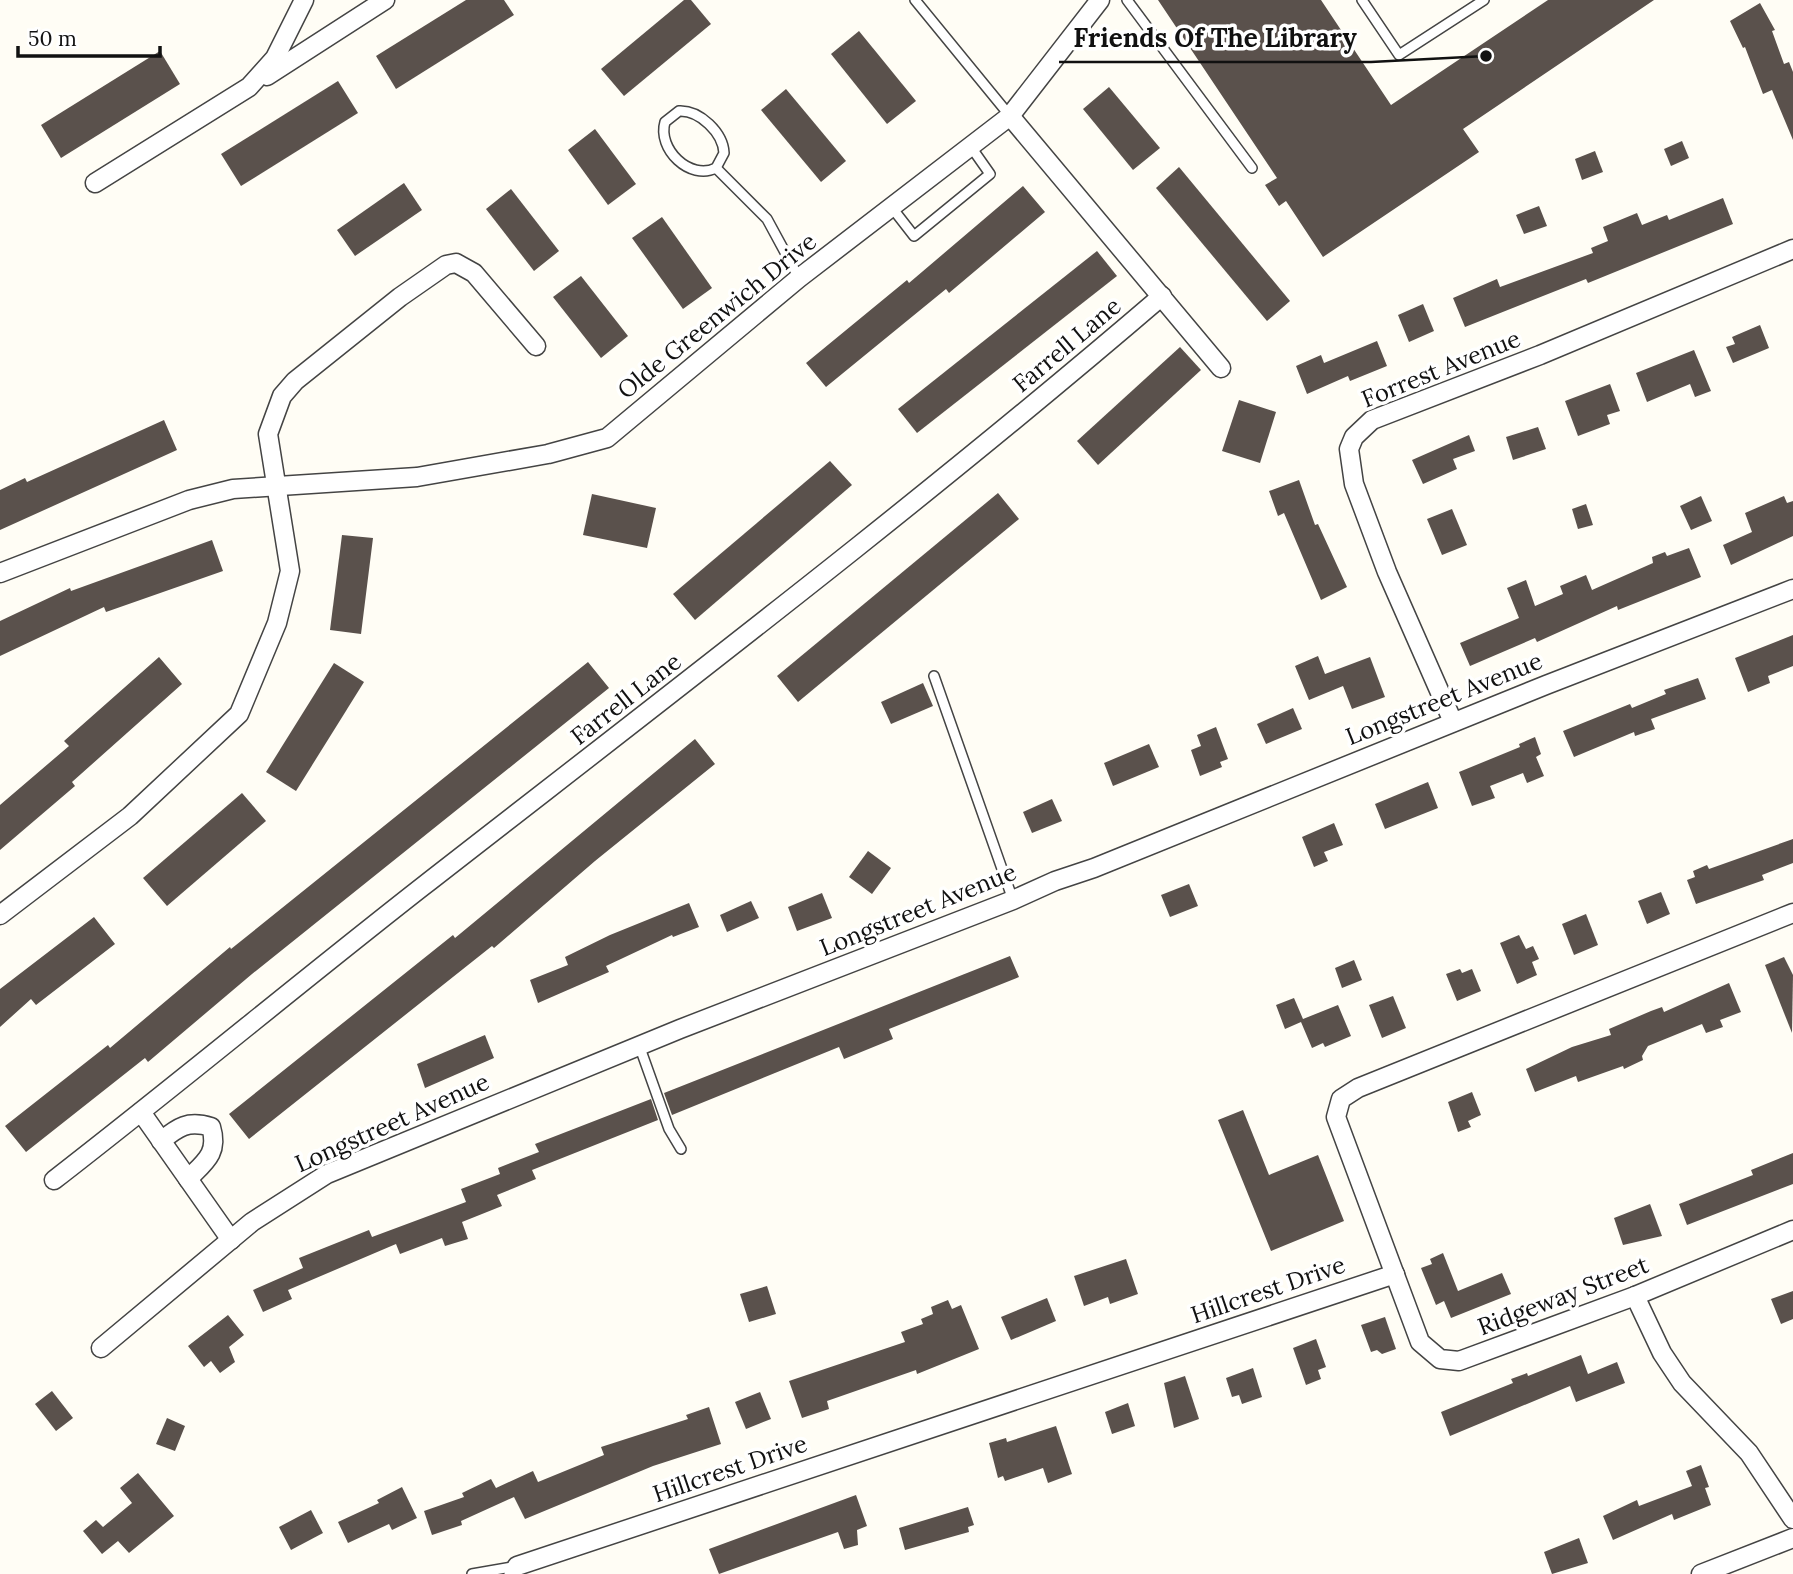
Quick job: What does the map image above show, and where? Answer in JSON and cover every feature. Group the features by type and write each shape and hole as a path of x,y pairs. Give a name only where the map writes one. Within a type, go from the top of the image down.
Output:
{"street":[{"path":"249,87 275,58 304,0"},
{"path":"95,183 385,0"},
{"name":"Olde Greenwich Drive","path":"0,573 189,500 233,489 417,477 548,454 607,438 799,278 1010,116 1100,0"},
{"path":"1010,116 1221,368"},
{"name":"Forrest Avenue","path":"1452,722 1387,572 1354,484 1349,460 1354,437 1372,420 1539,355 1793,249"},
{"path":"0,915 130,816 239,714 277,623 290,571 274,485 268,433 282,396 295,381 355,330 446,265 466,266 474,273 536,345"},
{"name":"Farrell Lane","path":"54,1180 420,888 621,735 915,502 1162,296"},
{"name":"Longstreet Avenue","path":"101,1348 252,1222 327,1174 639,1045 1013,900 1452,722 1793,589"},
{"path":"1395,1274 1337,1123 1337,1107 1341,1100 1358,1087 1793,913"},
{"path":"141,1112 231,1240"},
{"path":"160,1141 182,1124 211,1127 216,1142 211,1157 188,1179"},
{"name":"Ridgeway Street","path":"1395,1274 1420,1342 1429,1352 1453,1361 1525,1338 1793,1230"},
{"name":"Hillcrest Drive","path":"513,1570 1395,1274"},
{"path":"1634,1296 1662,1353 1682,1383 1749,1452 1793,1519"},
{"path":"1701,1574 1793,1538"}],"lane":[{"path":"915,0 1010,116"},
{"path":"1362,0 1399,55 1484,0"},
{"path":"1133,2 1252,168"},
{"path":"679,111 696,113 720,136 724,153 716,168 708,172 691,170 667,147 663,131 671,116 679,111"},
{"path":"892,209 914,236 990,174 971,147"},
{"path":"716,168 767,219 799,278"},
{"path":"934,676 1013,900"},
{"path":"639,1045 669,1129 681,1149"},
{"path":"472,1574 513,1570"}],"building":[{"path":"466,0 504,0 514,15 396,89 376,56"},
{"path":"684,0 691,0 711,24 624,96 601,69"},
{"path":"1158,0 1321,0 1391,105 1548,0 1654,0 1463,129 1479,152 1323,257 1286,201 1279,206 1265,185 1277,178"},
{"path":"1760,3 1775,30 1772,31 1784,64 1789,62 1793,72 1793,140 1772,90 1763,94 1745,47 1743,48 1730,21"},
{"path":"859,31 916,101 887,124 831,54"},
{"path":"160,51 180,84 61,158 41,125"},
{"path":"338,81 358,113 241,186 221,154"},
{"path":"1109,87 1160,148 1133,170 1083,109"},
{"path":"786,89 846,161 821,182 761,110"},
{"path":"595,129 636,184 608,205 568,150"},
{"path":"1682,141 1689,158 1671,166 1664,149"},
{"path":"1595,151 1603,172 1582,180 1575,159"},
{"path":"1179,167 1290,301 1267,321 1156,188"},
{"path":"404,183 422,210 355,256 337,230"},
{"path":"1023,186 1045,212 949,293 946,289 826,387 806,363 907,280 909,283"},
{"path":"511,189 559,251 534,271 486,209"},
{"path":"1723,198 1733,224 1588,283 1586,279 1465,327 1453,298 1497,279 1500,287 1593,253 1591,248 1608,241 1603,227 1637,213 1642,225 1667,215 1669,220"},
{"path":"1539,206 1547,226 1524,234 1516,215"},
{"path":"662,217 712,288 683,309 632,238"},
{"path":"1097,251 1117,276 917,433 898,409"},
{"path":"581,276 628,336 601,358 553,297"},
{"path":"1423,304 1434,331 1409,342 1398,315"},
{"path":"1760,325 1769,348 1733,363 1726,347 1735,344 1732,337"},
{"path":"1377,341 1387,366 1350,381 1348,376 1307,394 1296,366 1321,355 1324,363"},
{"path":"1180,347 1201,370 1098,465 1077,441"},
{"path":"1694,350 1711,391 1695,397 1690,384 1647,402 1636,373"},
{"path":"1610,384 1620,411 1607,415 1610,424 1578,436 1565,401"},
{"path":"1239,400 1276,412 1260,463 1222,451"},
{"path":"164,420 177,450 0,530 0,490 25,478 27,482"},
{"path":"1538,427 1546,449 1513,460 1506,437"},
{"path":"1469,435 1475,451 1453,459 1457,469 1423,484 1412,460"},
{"path":"830,461 852,485 695,620 673,594"},
{"path":"1299,480 1315,525 1318,524 1347,587 1321,600 1284,513 1278,516 1269,491"},
{"path":"998,493 1019,519 798,702 777,676"},
{"path":"592,494 656,508 647,548 583,535"},
{"path":"1701,496 1712,521 1691,530 1680,506"},
{"path":"1784,496 1787,503 1793,501 1793,536 1731,565 1723,545 1752,532 1745,513"},
{"path":"1586,504 1593,525 1578,529 1572,509"},
{"path":"1452,509 1467,545 1442,555 1427,519"},
{"path":"342,535 373,538 361,634 330,630"},
{"path":"212,540 223,571 106,612 104,607 0,656 0,621 70,588 71,591"},
{"path":"1689,548 1701,577 1618,610 1617,606 1537,642 1535,638 1470,666 1460,643 1519,618 1507,588 1526,580 1535,606 1563,594 1560,586 1586,575 1592,590 1653,563 1652,557 1665,552 1667,556"},
{"path":"1793,635 1793,666 1768,676 1770,683 1748,692 1735,658"},
{"path":"1318,656 1325,674 1370,657 1385,697 1352,709 1343,686 1309,700 1295,666"},
{"path":"159,657 182,684 72,782 75,786 0,850 0,805 69,746 64,741"},
{"path":"588,662 609,688 252,974 148,1062 145,1058 26,1152 5,1126 108,1045 110,1048 230,947 231,949"},
{"path":"334,663 364,682 296,791 266,772"},
{"path":"1698,678 1706,699 1651,719 1655,729 1635,736 1634,732 1574,757 1563,731 1630,704 1632,708 1666,694 1664,690"},
{"path":"923,683 933,706 891,724 881,702"},
{"path":"1293,708 1302,729 1266,744 1257,724"},
{"path":"1216,727 1228,759 1220,762 1222,767 1200,776 1191,750 1201,746 1197,735"},
{"path":"1535,737 1541,754 1536,757 1544,776 1527,783 1523,773 1490,786 1495,798 1472,806 1459,772 1520,747 1519,744"},
{"path":"695,739 715,764 595,861 494,948 492,946 249,1139 229,1114 453,935 455,938"},
{"path":"1149,744 1159,767 1113,786 1104,763"},
{"path":"1428,782 1438,808 1385,829 1375,804"},
{"path":"242,793 266,821 167,906 143,878"},
{"path":"1052,799 1062,821 1032,833 1023,812"},
{"path":"1334,823 1343,845 1324,852 1328,861 1314,867 1302,837"},
{"path":"1793,839 1793,863 1762,875 1764,880 1696,904 1687,880 1695,877 1693,871 1707,865 1709,869"},
{"path":"868,851 891,868 872,894 849,877"},
{"path":"1189,884 1198,906 1170,917 1161,895"},
{"path":"1661,892 1670,914 1647,924 1638,901"},
{"path":"822,893 832,918 797,931 788,907"},
{"path":"751,901 759,918 727,932 720,915"},
{"path":"689,903 699,927 673,937 672,935 606,966 609,972 538,1003 530,980 568,965 565,957 610,935"},
{"path":"1586,914 1598,945 1574,955 1562,924"},
{"path":"94,917 115,944 36,1005 31,999 0,1027 0,989"},
{"path":"1519,935 1526,949 1533,946 1539,959 1532,962 1537,975 1517,984 1500,943"},
{"path":"1010,956 1019,977 889,1029 893,1039 844,1059 839,1047 672,1115 664,1093"},
{"path":"1784,957 1793,975 1792,1033 1765,965"},
{"path":"1354,960 1362,980 1342,988 1335,968"},
{"path":"1460,969 1462,973 1472,969 1481,991 1457,1001 1446,974"},
{"path":"1729,983 1741,1012 1720,1020 1723,1027 1706,1033 1702,1024 1648,1046 1642,1056 1643,1060 1624,1069 1623,1066 1578,1082 1576,1076 1535,1092 1526,1069 1572,1047 1611,1035 1609,1029 1651,1011 1662,1007 1664,1012"},
{"path":"1393,996 1406,1028 1382,1038 1369,1005"},
{"path":"1294,998 1303,1019 1338,1005 1351,1036 1325,1047 1323,1043 1312,1048 1301,1022 1285,1029 1276,1005"},
{"path":"485,1035 494,1058 425,1088 417,1064"},
{"path":"1472,1092 1481,1115 1468,1121 1471,1127 1458,1132 1448,1102"},
{"path":"651,1099 658,1120 532,1170 536,1179 497,1195 502,1206 462,1222 468,1239 445,1246 442,1238 400,1254 396,1244 288,1290 292,1299 263,1312 253,1290 303,1268 299,1258 369,1230 372,1237 466,1202 461,1189 500,1174 498,1168 539,1152 535,1144"},
{"path":"1243,1110 1269,1175 1318,1155 1344,1221 1271,1251 1218,1120"},
{"path":"1793,1153 1793,1184 1687,1225 1679,1204 1753,1175 1751,1170"},
{"path":"1650,1204 1662,1236 1623,1245 1614,1218"},
{"path":"1443,1253 1458,1291 1502,1273 1511,1294 1451,1318 1444,1301 1436,1305 1421,1268 1432,1264 1430,1259"},
{"path":"1126,1259 1138,1294 1110,1304 1108,1297 1084,1306 1074,1276"},
{"path":"767,1286 776,1314 749,1322 740,1294"},
{"path":"1793,1291 1793,1319 1781,1324 1771,1299"},
{"path":"1047,1298 1056,1321 1011,1340 1001,1317"},
{"path":"948,1300 952,1309 961,1305 979,1349 917,1374 916,1370 827,1401 829,1409 802,1418 789,1381 905,1342 901,1332 923,1324 921,1319 933,1314 931,1307"},
{"path":"228,1315 244,1335 229,1347 235,1362 220,1373 211,1361 204,1367 188,1346"},
{"path":"1385,1317 1396,1349 1382,1354 1377,1350 1371,1352 1361,1325"},
{"path":"1316,1339 1326,1367 1318,1370 1321,1379 1306,1385 1293,1348"},
{"path":"1581,1355 1588,1374 1617,1362 1625,1383 1576,1402 1570,1386 1450,1436 1441,1412 1513,1383 1511,1379 1527,1373 1528,1376"},
{"path":"1253,1368 1262,1397 1242,1404 1239,1395 1232,1397 1226,1378"},
{"path":"1185,1376 1199,1419 1174,1428 1164,1383"},
{"path":"52,1391 73,1418 56,1431 35,1404"},
{"path":"760,1392 771,1419 746,1429 735,1402"},
{"path":"1128,1403 1135,1426 1112,1434 1105,1412"},
{"path":"709,1407 721,1444 653,1466 525,1519 514,1497 461,1521 462,1525 432,1535 424,1511 464,1497 462,1493 491,1479 496,1488 533,1471 538,1482 604,1455 601,1447 688,1419 686,1415"},
{"path":"167,1418 185,1426 175,1451 156,1444"},
{"path":"1056,1426 1072,1474 1048,1483 1043,1468 1005,1481 1003,1476 998,1478 989,1443 1006,1438 1007,1442"},
{"path":"1701,1465 1709,1487 1705,1488 1711,1505 1674,1520 1672,1514 1613,1540 1603,1516 1637,1500 1639,1506 1692,1486 1686,1471"},
{"path":"138,1473 174,1516 129,1553 118,1541 102,1554 83,1531 96,1520 103,1527 132,1503 120,1488"},
{"path":"402,1487 417,1518 392,1530 389,1524 348,1543 338,1522 379,1503 377,1500"},
{"path":"856,1495 867,1526 857,1530 858,1545 844,1549 838,1532 719,1574 709,1549"},
{"path":"968,1507 974,1525 968,1527 969,1532 905,1550 899,1528"},
{"path":"311,1510 323,1533 291,1550 279,1527"},
{"path":"1579,1538 1588,1563 1552,1574 1544,1552"}],"place":[{"name":"Friends Of The Library","path":"1486,56"}]}
